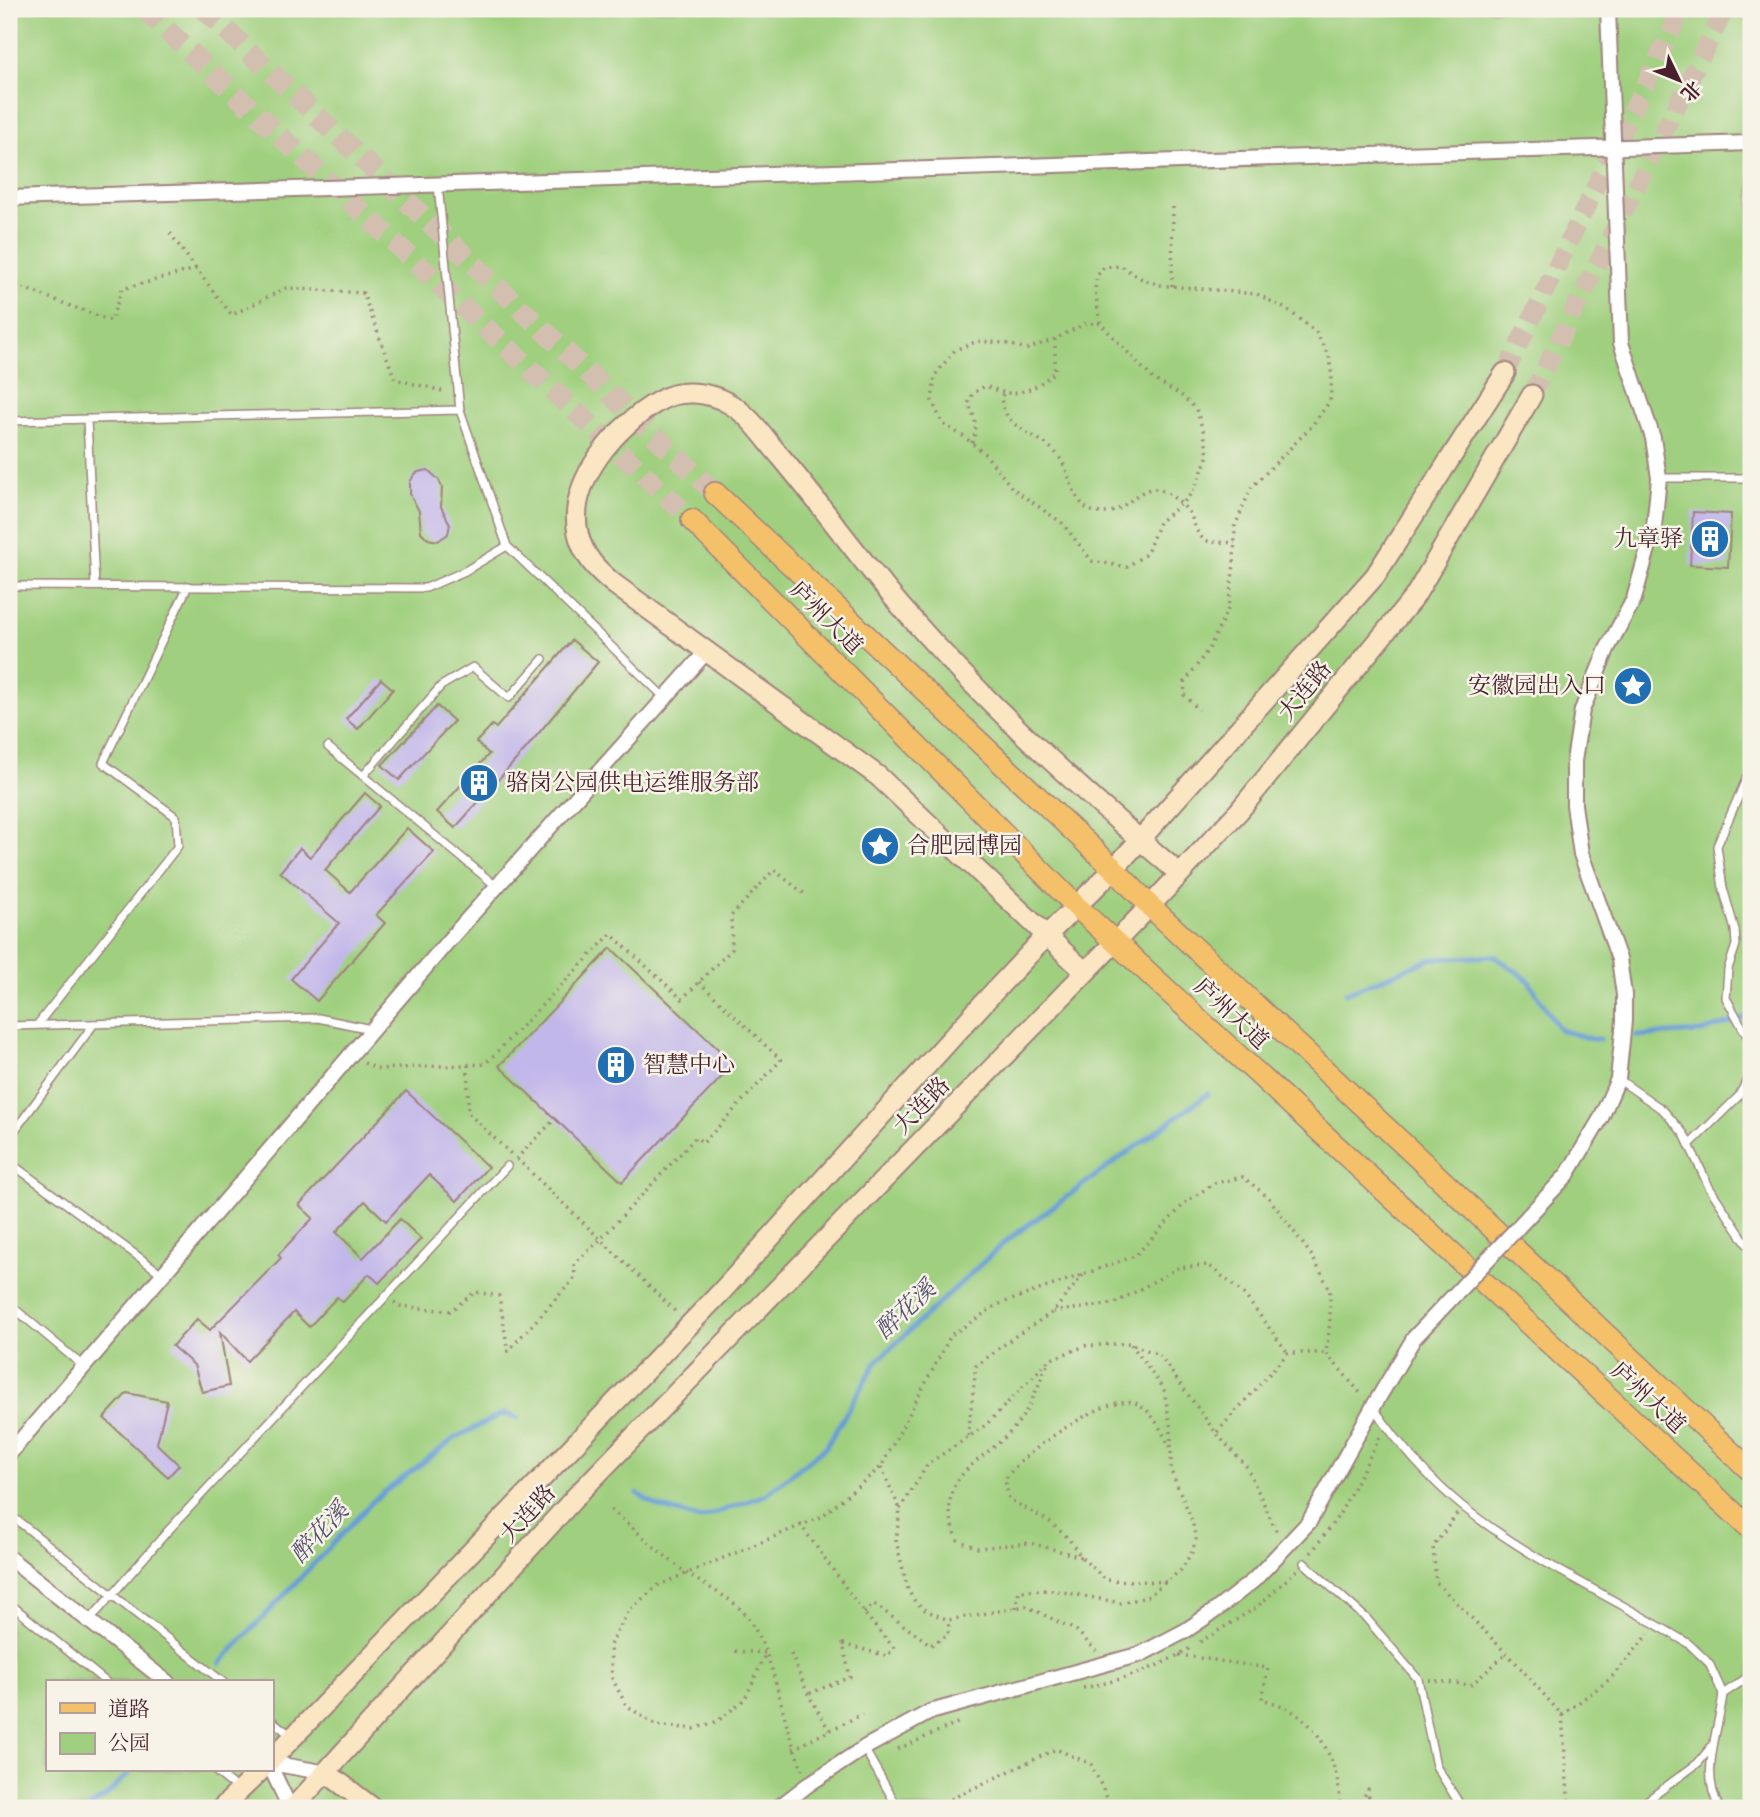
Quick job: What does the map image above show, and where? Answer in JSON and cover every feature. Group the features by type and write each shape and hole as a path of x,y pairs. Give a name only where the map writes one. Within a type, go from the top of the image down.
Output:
{"main road":[{"name":"大连路","path":"273,1761 690,1325 1047,935 1114,869 1375,576 1505,373"},
{"path":"1086,972 878,776 614,584 586,556 578,533 577,512 581,490 587,473 624,429 660,400 677,394 714,396 744,414 813,495 902,608 970,683 1180,874"},
{"name":"大连路","path":"291,1808 327,1773 581,1491 1150,906 1239,811 1415,596 1532,395"},
{"name":"庐州大道","path":"715,493 1751,1471"},
{"name":"庐州大道","path":"692,520 1076,906 1751,1529"},
{"path":"222,1808 259,1772"},
{"path":"327,1773 373,1808"}],"street":[{"path":"778,1808 864,1748 930,1712 1141,1654 1185,1631 1254,1580 1309,1522 1414,1338 1567,1175 1601,1118 1618,1079 1624,995 1619,959 1581,854 1574,805 1574,761 1582,710 1606,649 1634,599 1654,527 1659,478 1653,438 1621,343 1608,9"},
{"path":"9,198 1751,143"},
{"path":"9,1454 496,886 707,650"},
{"path":"9,1558 164,1680"},
{"path":"273,1763 327,1773"},
{"path":"273,1768 291,1808"}],"lane":[{"path":"438,185 460,410 507,546 665,698"},
{"path":"9,422 460,410"},
{"path":"87,419 95,586"},
{"path":"1659,478 1751,476"},
{"path":"9,586 426,588 465,571 507,546"},
{"path":"37,1025 178,846 176,817 103,763 188,586"},
{"path":"363,776 441,685 474,667 509,698 543,659"},
{"path":"328,747 496,886"},
{"path":"1751,768 1717,846 1736,946 1728,969 1726,998 1751,1043"},
{"path":"9,1026 318,1018 372,1029"},
{"path":"9,1138 94,1024"},
{"path":"1689,1145 1739,1096 1751,1072"},
{"path":"1618,1079 1663,1110 1684,1134 1709,1187 1748,1245"},
{"path":"9,1162 162,1274"},
{"path":"89,1621 507,1166"},
{"path":"1748,1245 1751,1235"},
{"path":"9,1304 83,1366"},
{"path":"1373,1407 1397,1440 1463,1506 1547,1563 1658,1624 1689,1644 1709,1663 1723,1694 1713,1746 1711,1783 1720,1808"},
{"path":"9,1514 220,1680"},
{"path":"1304,1563 1367,1619 1418,1679 1436,1766 1462,1808"},
{"path":"9,1603 104,1680"},
{"path":"1723,1694 1751,1675"},
{"path":"273,1722 293,1738"},
{"path":"1637,1808 1698,1763 1713,1746"},
{"path":"864,1748 898,1808"},
{"path":"216,1772 240,1791"}],"path":[{"path":"1172,286 1173,204"},
{"path":"170,233 232,315 286,288 363,293 395,379 458,395"},
{"path":"1100,323 1086,323 1055,339 1027,349 1004,343 978,341 955,350 934,374 932,401 943,424 986,455 1012,488 1062,523 1092,561 1127,567 1147,553 1159,522 1195,489 1208,455 1196,409 1181,395 1153,379 1100,323 1095,289 1097,276 1104,267 1121,266 1142,279 1172,286 1258,294 1288,310 1316,332 1329,357 1332,377 1330,401 1311,427 1251,488 1236,526 1228,609 1210,647 1185,682 1184,695 1199,710"},
{"path":"9,299 19,286 111,321 122,289 196,269"},
{"path":"1055,339 1055,371 1040,386 1006,393 1001,397 1002,409 1007,418 1019,428 1048,443 1063,461 1079,499 1092,512 1111,514 1124,508 1132,498 1150,489 1167,493 1187,509 1198,533 1206,540 1235,543"},
{"path":"972,443 976,431 975,416 968,404 973,393 985,386 1006,393"},
{"path":"1751,592 1748,626 1751,653"},
{"path":"348,1057 378,1069 485,1065 611,934 682,999 732,949 731,916 774,870 806,895"},
{"path":"386,1296 399,1306 450,1311 475,1292 499,1296 508,1351 575,1279 573,1264 600,1240 696,1137 703,1143 781,1060 699,982"},
{"path":"468,1065 468,1113 690,1325"},
{"path":"516,1159 555,1119"},
{"path":"766,1653 745,1699 718,1721 694,1729 655,1725 626,1705 612,1678 610,1646 629,1609 659,1585 821,1517 881,1467 951,1335 997,1305 1135,1256 1187,1201 1215,1183 1243,1177 1269,1198 1312,1256 1330,1290 1326,1353 1373,1407"},
{"path":"1053,1312 1115,1304 1178,1268 1208,1265 1243,1293 1287,1353"},
{"path":"968,1437 976,1366 1053,1312 1084,1273"},
{"path":"1016,1608 1019,1591 1052,1590 1121,1603 1147,1597 1181,1570 1192,1552 1196,1539 1192,1520 1171,1471 1171,1429 1164,1390 1129,1343"},
{"path":"1106,1662 1077,1631 1026,1606 948,1620 925,1610 908,1590 896,1541 900,1509 928,1464 986,1425 1049,1360 1084,1346 1129,1343 1159,1355 1216,1433 1247,1467 1285,1549"},
{"path":"1216,1433 1287,1353 1326,1353"},
{"path":"1049,1360 1022,1419 991,1451 962,1472 953,1486 948,1505 950,1521 958,1540 966,1545 977,1548 1031,1543 1081,1557"},
{"path":"1166,1583 1106,1580 1050,1522 1009,1499 1004,1480 1011,1469 1062,1430 1117,1402 1133,1402 1151,1414 1171,1448"},
{"path":"881,1467 900,1509"},
{"path":"1463,1506 1433,1547 1436,1582 1562,1715 1569,1808"},
{"path":"611,1510 686,1572 733,1602 752,1623 766,1653 793,1749 809,1784"},
{"path":"800,1524 864,1613 894,1648 887,1656 843,1644 850,1677 807,1694"},
{"path":"864,1613 874,1604 931,1645 948,1635 948,1620"},
{"path":"1562,1715 1610,1679 1658,1624"},
{"path":"735,1651 766,1653"},
{"path":"791,1654 807,1694 829,1730"},
{"path":"1418,1679 1471,1685 1506,1654"},
{"path":"1178,1655 1268,1668 1262,1699 1289,1709 1311,1727 1324,1744 1337,1770 1340,1808"},
{"path":"793,1749 862,1714"},
{"path":"932,1808 1056,1749 1091,1764 1112,1808"},
{"path":"1358,1808 1368,1789 1370,1808"}],"green space":[{"name":"合肥园博园","path":"9,9 1751,9 1751,1808 9,1808"}],"building":[{"path":"428,470 439,480 442,488 441,507 450,524 448,534 438,541 428,539 421,532 419,511 410,494 410,482 414,475"},
{"name":"九章驿","path":"1693,512 1731,514 1728,567 1690,565"},
{"path":"572,640 598,662 455,828 437,812 489,754 476,742 492,725 496,728"},
{"path":"381,679 393,689 358,729 346,719"},
{"path":"437,706 454,721 399,780 382,765"},
{"path":"365,793 380,806 325,870 350,892 407,828 434,852 376,915 385,923 317,1001 291,979 339,923 280,872 300,848 310,857"},
{"name":"智慧中心","path":"611,948 734,1064 622,1182 499,1066"},
{"path":"406,1091 488,1167 457,1201 429,1175 386,1221 365,1201 336,1232 363,1258 400,1219 421,1239 379,1283 369,1274 343,1302 337,1297 309,1327 294,1312 247,1361 220,1332 229,1386 202,1392 194,1365 172,1346 197,1319 210,1330 281,1258 278,1255 313,1218 299,1205"},
{"path":"127,1393 167,1401 157,1444 179,1465 168,1477 104,1418"}],"waterway":[{"name":"醉花溪","path":"1346,993 1431,959 1495,956 1528,980 1560,1030 1600,1039"},
{"path":"1636,1036 1702,1032 1747,1017"},
{"name":"醉花溪","path":"638,1494 657,1506 700,1519 765,1495 826,1447 877,1361 1006,1241 1208,1094"},
{"name":"醉花溪","path":"220,1663 374,1500 455,1438 504,1413 518,1418"},
{"name":"醉花溪","path":"88,1808 106,1796 130,1772"}],"tunnel":[{"path":"144,9 692,520"},
{"path":"204,9 715,493"},
{"path":"1505,373 1682,9"},
{"path":"1532,395 1725,9"}],"place":[{"name":"九章驿","path":"1710,539"},
{"name":"安徽园出入口","path":"1633,686"},
{"name":"骆岗公园供电运维服务部","path":"479,783"},
{"name":"合肥园博园","path":"880,846"},
{"name":"智慧中心","path":"616,1065"}]}
